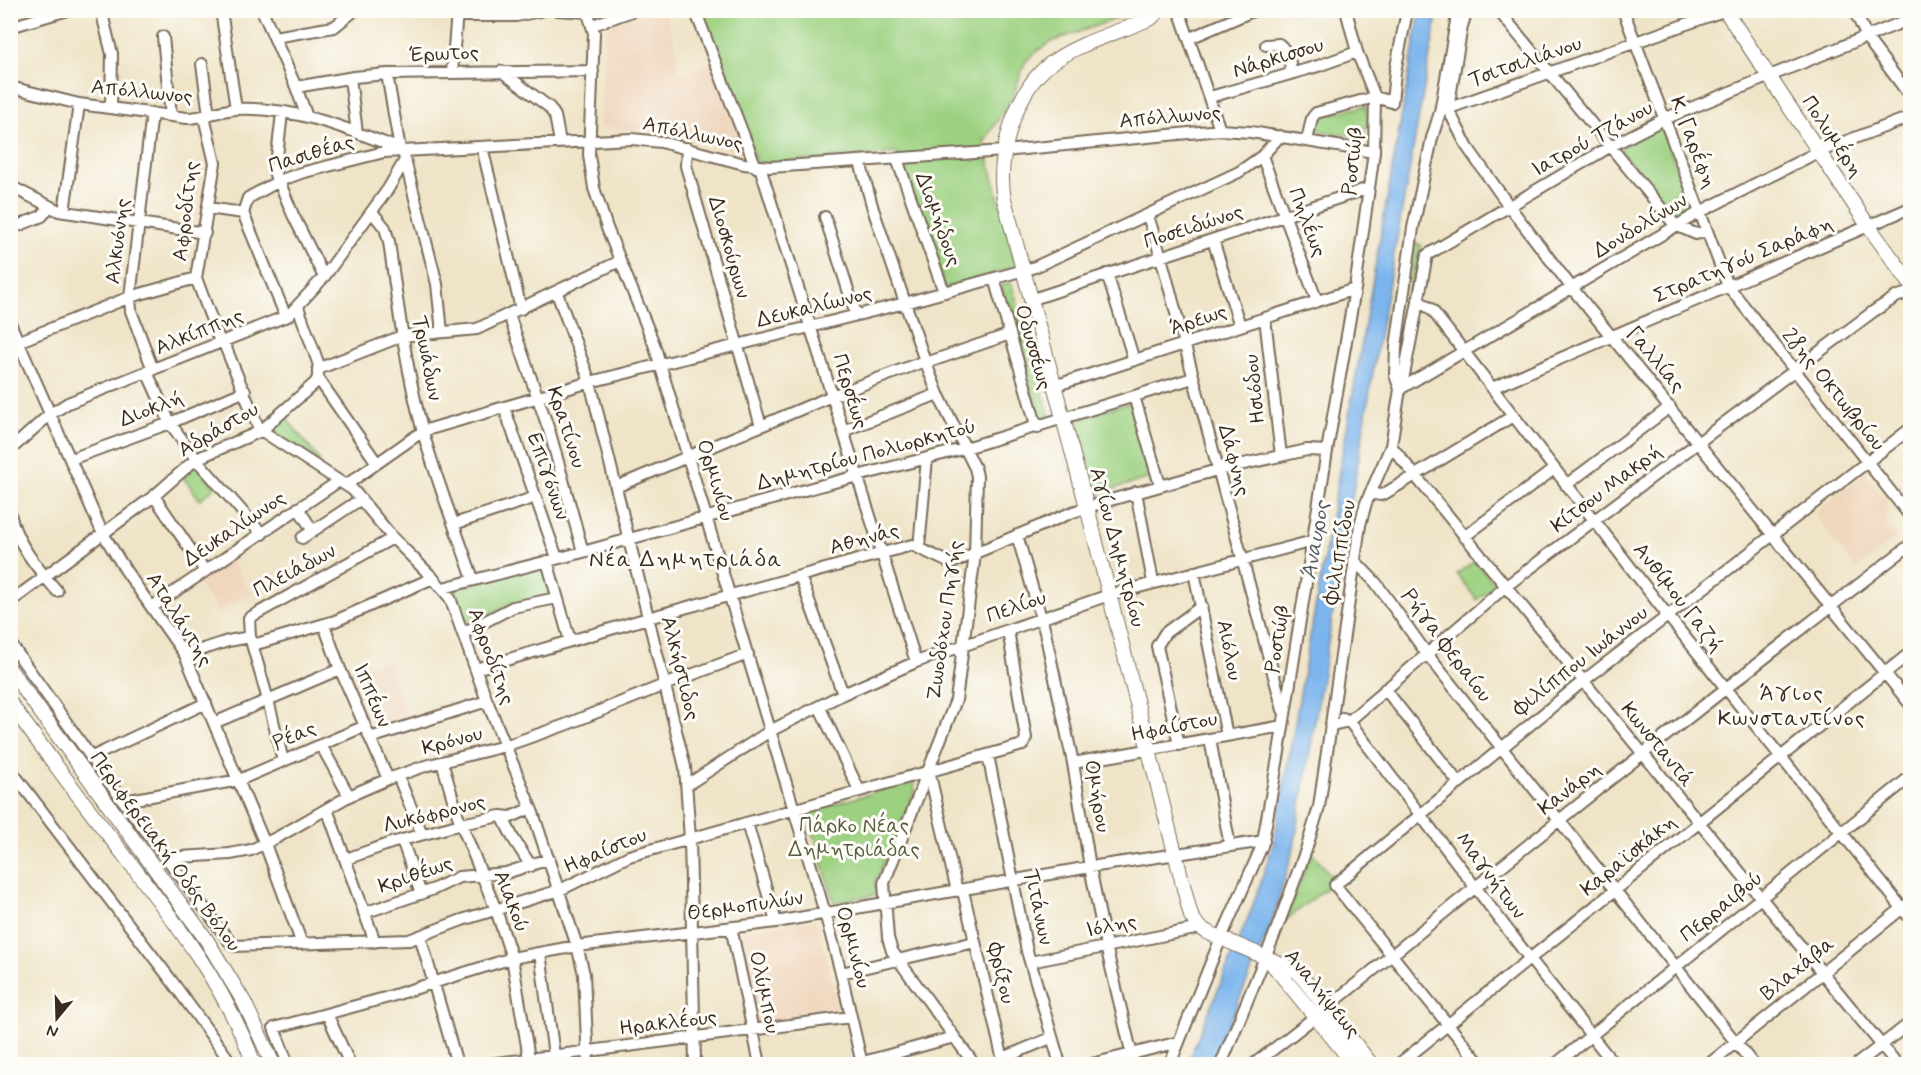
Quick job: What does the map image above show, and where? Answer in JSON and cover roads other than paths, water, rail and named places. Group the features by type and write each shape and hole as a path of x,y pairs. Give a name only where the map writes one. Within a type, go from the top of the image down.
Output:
{"main road":[{"name":"Αγίου Δημητρίου","path":"1160,10 1151,18 1069,53 1045,68 1021,104 1004,151 1002,192 1087,507 1174,854 1191,916 1200,928"},
{"name":"Πολυμέρη","path":"1725,11 1869,227 1911,283"},
{"name":"Περιφερειακή Οδός Βόλου","path":"10,670 206,939 244,1002 273,1065"},
{"name":"Περιφερειακή Οδός Βόλου","path":"10,702 187,940 230,1011 254,1065"},
{"path":"1200,928 1264,956"},
{"name":"Αναλήψεως","path":"1264,956 1322,1012 1371,1065"},
{"name":"Αναλήψεως","path":"1322,1012 1354,1065"}],"street":[{"path":"10,27 68,10"},
{"path":"101,10 112,54 111,108"},
{"path":"221,10 236,109"},
{"path":"262,10 307,117"},
{"path":"274,38 334,27 355,10"},
{"path":"452,72 457,13 516,16 543,10"},
{"path":"557,10 588,11"},
{"path":"593,25 635,10"},
{"name":"Περσέως","path":"695,10 758,167 916,662"},
{"path":"1179,10 1220,130"},
{"path":"1190,38 1255,10"},
{"path":"1346,10 1357,52 1375,97"},
{"name":"Φιλιππίδου","path":"1221,1065 1313,830 1332,725 1360,525 1370,493 1391,446 1400,389 1395,375 1396,347 1407,269 1423,179 1444,110 1458,10"},
{"path":"1444,110 1467,10"},
{"path":"1498,10 1675,225 1696,234 1707,231"},
{"name":"Κ. Γαρέφη","path":"1623,10 1728,286"},
{"path":"1854,10 1867,37 1911,96"},
{"name":"Ορμινίου","path":"588,11 593,25 589,141 594,188 604,223 661,364 825,913 841,973 860,1064"},
{"path":"1307,141 1312,118 1316,113 1375,97 1392,102 1395,72 1407,11"},
{"name":"Τσιτσιλιάνου","path":"1444,110 1725,11"},
{"name":"Ιατρού Τζάνου","path":"1400,389 1427,255 1611,146 1664,120 1911,19"},
{"path":"162,37 171,116"},
{"path":"1266,45 1279,44 1283,48 1289,60 1290,73"},
{"name":"Νάρκισσου","path":"1210,97 1318,66 1357,52"},
{"name":"Αφροδίτης","path":"202,64 206,116 215,163 196,278 261,431 343,483 362,499 393,538 443,588 453,605 487,701 531,808 577,946 584,974 588,1065"},
{"path":"501,71 549,107 555,116 560,142"},
{"name":"Έρωτος","path":"296,87 387,74 593,71"},
{"path":"387,74 403,153 437,284 442,332"},
{"path":"350,78 357,133"},
{"name":"Απόλλωνος","path":"10,87 79,105 171,116 206,116 236,109 307,117 357,133 403,153 560,142 646,140 687,148 758,167 1004,151 1220,130 1280,136 1374,152"},
{"name":"Ροστώβ","path":"1170,1065 1264,841 1355,289 1374,152 1375,97"},
{"path":"64,212 79,105"},
{"name":"Γαλλίας","path":"1444,110 1509,206 1572,288 1911,704"},
{"name":"Αλκυόνης","path":"150,371 130,297 152,113"},
{"path":"282,113 275,174 324,277"},
{"name":"Δονδολίνων","path":"1400,389 1675,225 1818,152 1911,117"},
{"name":"Δευκαλίωνος","path":"152,607 298,508 377,463 423,431 590,382 905,303 1051,261 1239,172 1262,156 1280,136"},
{"path":"482,147 521,309"},
{"name":"Διοσκούρων","path":"687,148 686,166 761,426"},
{"path":"372,212 395,178 403,153"},
{"name":"Πασιθέας","path":"243,213 248,198 278,181 310,170 370,155 403,153"},
{"name":"Πηλέως","path":"1262,156 1317,302"},
{"name":"Διομήδους","path":"897,159 944,292"},
{"name":"Ζωοδόχου Πηγής","path":"860,162 873,209 925,362 977,476 975,554 956,700 884,885 888,941 898,960 974,1065"},
{"path":"10,186 49,207 64,212 205,232"},
{"name":"Ποσειδώνος","path":"1030,300 1369,188"},
{"path":"10,230 42,216 49,207"},
{"path":"208,208 243,213 286,317"},
{"name":"Στρατηγού Σαράφη","path":"1492,388 1911,208"},
{"name":"Αλκίππης","path":"10,450 49,415 68,402 286,317 324,277 372,212"},
{"name":"Τρωάδων","path":"372,212 385,228 389,242 402,336 423,431 440,488 473,579"},
{"name":"Δάφνης","path":"1148,216 1161,257 1284,720"},
{"path":"825,217 856,315"},
{"path":"1213,240 1240,326"},
{"name":"Αδράστου","path":"10,602 154,495 196,459 261,431 315,383 319,373 402,336 477,329 620,261"},
{"path":"1107,274 1134,360"},
{"path":"14,344 130,297 196,278"},
{"name":"Οδυσσέως","path":"994,278 1037,428"},
{"name":"28ης Οκτωβρίου","path":"1728,286 1911,516"},
{"name":"Άρεως","path":"1054,386 1355,289"},
{"name":"Αλκήστιδος","path":"556,292 590,382 681,750 687,785 690,839 695,1065"},
{"name":"Κίτσου Μακρή","path":"1332,725 1349,721 1505,587 1874,311 1896,297 1911,292"},
{"name":"Ανθίμου Γαζή","path":"1418,300 1432,310 1668,616 1842,833 1907,905 1911,918"},
{"path":"298,306 319,373 377,463"},
{"name":"Κρατίνου","path":"508,315 538,397 583,552"},
{"name":"Ησιόδου","path":"1265,318 1281,456"},
{"name":"Αταλάντης","path":"10,323 14,344 71,459 102,532 126,571 185,655 264,844 302,944"},
{"path":"616,487 832,396 1010,334"},
{"path":"150,371 170,423 196,459 262,534"},
{"name":"Δημητρίου Πολιορκητού","path":"443,588 966,448 1037,428 1193,378"},
{"name":"Διοκλή","path":"71,459 170,423 244,391"},
{"path":"843,431 938,394"},
{"path":"1134,396 1160,485"},
{"name":"Επιγόνων","path":"504,407 536,497 552,560 557,598 570,641"},
{"path":"1566,485 1670,407"},
{"path":"1370,493 1384,494 1513,416"},
{"name":"Φιλίππου Ιωάννου","path":"1393,955 1335,885 1582,681 1911,429"},
{"name":"Κωνσταντά","path":"1391,446 1897,1065"},
{"name":"Αθηνάς","path":"476,669 648,618 912,545 949,562 957,561 1087,507 1136,492 1217,470 1313,449 1327,451"},
{"path":"919,548 927,458"},
{"path":"1464,537 1554,469"},
{"path":"1136,492 1153,582"},
{"path":"154,495 205,571"},
{"path":"454,524 536,497"},
{"path":"302,538 362,499"},
{"path":"298,508 313,531"},
{"path":"10,513 16,533 57,591"},
{"name":"Ομήρου","path":"1017,535 1041,618 1073,763 1090,867 1132,1059"},
{"name":"Πλειάδων","path":"283,761 251,641 248,620 250,615 393,538"},
{"name":"Πελίου","path":"687,785 770,731 843,694 916,662 1109,595 1313,541"},
{"name":"Κανάρη","path":"1254,1065 1726,688 1911,545"},
{"name":"Ρήγα Φεραίου","path":"1354,560 1376,583 1427,654 1753,1065"},
{"name":"Αιόλου","path":"1194,572 1227,736"},
{"path":"800,576 843,694"},
{"path":"185,655 228,641 251,641 324,625 433,578"},
{"path":"463,633 513,607 557,598"},
{"path":"1179,745 1157,646 1165,633 1202,606"},
{"name":"Ιππέων","path":"324,625 370,738 422,834"},
{"name":"Ηφαίστου","path":"168,860 233,946 406,940 560,890 629,856 1023,745 1026,738 1008,630"},
{"path":"10,643 168,860"},
{"name":"Καραϊσκάκη","path":"1399,1065 1911,652"},
{"name":"Κρόνου","path":"168,860 187,856 241,852 264,844 349,796 393,777 505,746 748,654"},
{"path":"214,723 340,669"},
{"path":"1385,689 1458,782"},
{"path":"370,738 487,701"},
{"path":"92,757 206,703"},
{"path":"819,706 859,790"},
{"name":"Μαγνήτων","path":"1334,712 1349,721 1530,959 1614,1065"},
{"name":"Ηφαίστου","path":"1073,763 1227,736 1284,720"},
{"name":"Ρέας","path":"124,801 238,780 365,726"},
{"path":"1210,739 1230,846"},
{"path":"321,745 349,796"},
{"name":"Τιτάνων","path":"988,755 1030,962 1060,1065"},
{"name":"Αιακού","path":"442,762 461,824 496,910 512,958 529,1058"},
{"path":"10,769 171,980 232,1065"},
{"name":"Φρίξου","path":"929,771 1004,1061"},
{"name":"Περραιβού","path":"1556,1065 1911,777"},
{"name":"Λυκόφρoνος","path":"346,859 422,834 502,816 511,817 531,808"},
{"path":"327,809 375,942"},
{"path":"502,816 531,866"},
{"path":"747,823 776,922"},
{"path":"402,840 421,894"},
{"name":"Θερμοπυλών","path":"288,1065 274,1028 512,958 577,946 776,922 1090,867 1264,841"},
{"name":"Κριθέως","path":"364,913 421,894 459,877 506,873 549,859"},
{"name":"Βλαχάβα","path":"1708,1065 1907,905"},
{"name":"Ολύμπου","path":"731,927 760,1065"},
{"name":"Ιόλης","path":"1030,962 1200,928"},
{"path":"420,936 457,1065"},
{"path":"841,973 975,942"},
{"path":"540,953 555,1055"},
{"path":"1393,955 1480,1065"},
{"path":"327,1014 350,1065"},
{"name":"Ηρακλέους","path":"489,1065 851,1017"},
{"path":"1857,1065 1911,1023"},
{"path":"860,1064 954,1036"},
{"path":"1004,1061 1051,1038"},
{"path":"1092,1065 1132,1059 1179,1042"}],"water":[{"path":"1420,11 1438,11 1376,354 1294,847 1271,925 1212,1064 1187,1064 1252,908 1274,842"}],"district":[{"name":"Νέα Δημητριάδα","path":"686,558"},
{"name":"Άγιος Κωνσταντίνος","path":"1792,704"}],"water label":[{"name":"Άναυρος","path":"1314,540"}],"park label":[{"name":"Πάρκο Νέας Δημητριάδας","path":"854,837"}]}
